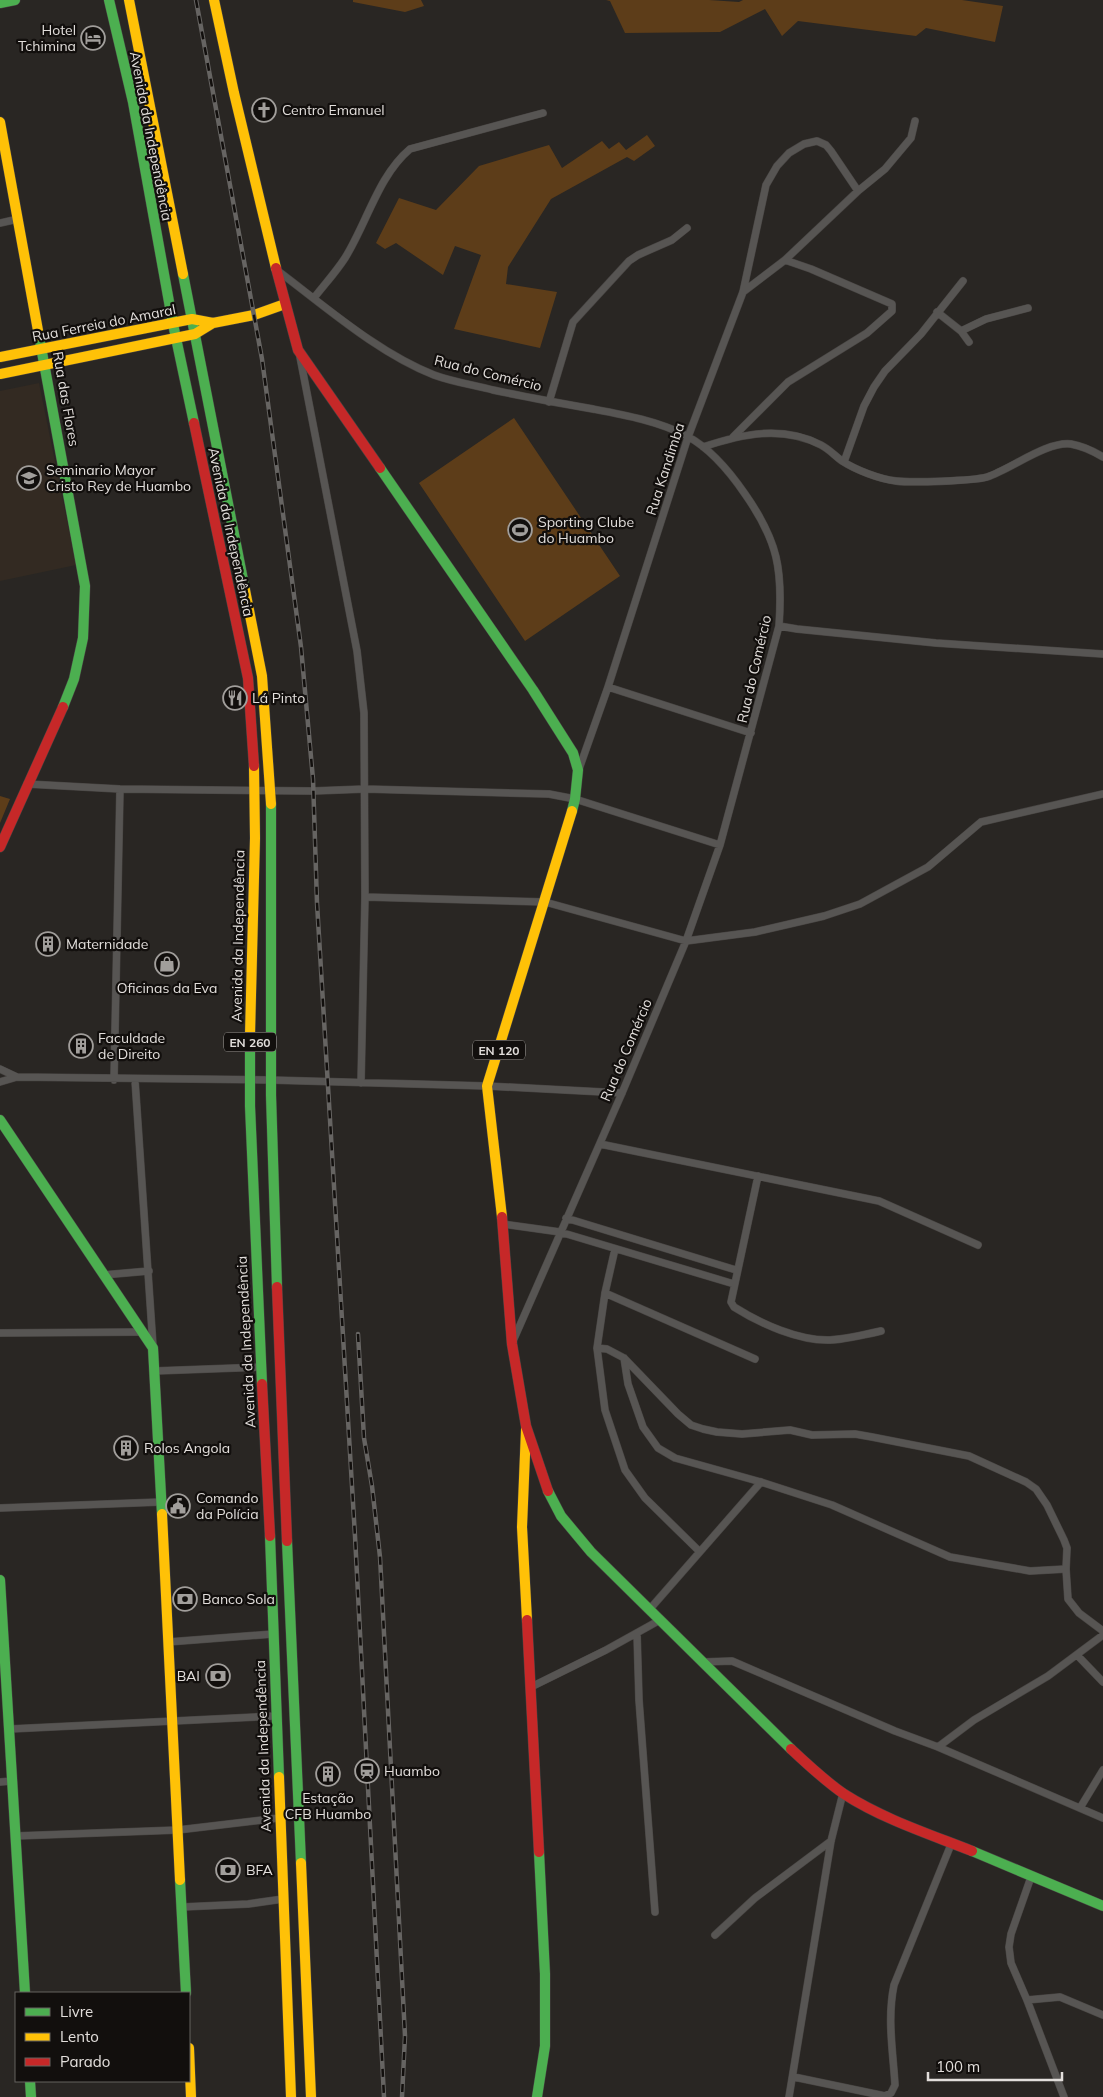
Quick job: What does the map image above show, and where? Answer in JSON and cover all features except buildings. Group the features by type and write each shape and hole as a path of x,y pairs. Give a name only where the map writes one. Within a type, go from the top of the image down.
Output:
{"main road":[{"path":"0,3 15,0"},
{"name":"Avenida da Independência","path":"109,0 133,102 173,324 248,678 254,724 253,941 249,1080 260,1367 279,1768 291,2097"},
{"name":"Avenida da Independência","path":"128,0 262,676 268,723 272,790 270,1080 274,1217 284,1492 298,1766 299,1833 311,2097"},
{"name":"EN 120","path":"214,0 234,93 298,350 533,690 573,753 578,770 575,799 546,902 487,1086 503,1224 512,1344 526,1426 546,1487 561,1516 591,1552 810,1767 843,1794 872,1810 952,1842 1031,1877 1101,1902"},
{"path":"133,102 148,100"},
{"name":"Rua das Flores","path":"0,122 85,586 83,638 74,679 54,731 27,784 0,847"},
{"path":"153,212 170,210"},
{"name":"Rua Ferreia do Amaral","path":"0,374 176,339 195,334 213,324 254,315 285,304"},
{"name":"Rua Ferreia do Amaral","path":"0,357 192,320 213,324"},
{"path":"253,941 271,940"},
{"path":"0,1120 153,1348 186,1992"},
{"path":"0,1143 12,1140"},
{"path":"253,1200 274,1199"},
{"path":"254,1218 274,1217"},
{"path":"526,1426 522,1527 545,1974 545,2046 538,2097"},
{"path":"267,1494 284,1492"},
{"path":"0,1580 25,1992"},
{"path":"279,1768 298,1766"},
{"path":"286,1992 307,1990"},
{"path":"190,2072 191,2097"},
{"path":"30,2082 31,2097"}],"street":[{"path":"314,298 345,258 389,176 400,158 410,149 543,113"},
{"path":"743,292 785,260 858,191 885,169 911,138 915,120"},
{"name":"Rua Kandimba","path":"578,770 608,687 688,437 743,292 766,185 789,153 804,144 818,141 826,145 858,191"},
{"path":"0,223 18,219"},
{"path":"549,402 573,322 629,261 672,240 687,228"},
{"path":"733,437 788,382 867,333 892,310 892,304 811,269 785,260"},
{"name":"Rua do Comércio","path":"278,271 379,345 405,361 435,375 549,402 618,414 657,424 688,437 703,447 723,465 738,483 766,528 780,574 782,589 779,626 720,845 686,941 600,1144 512,1344"},
{"path":"844,462 864,406 874,387 885,371 906,351 963,281"},
{"path":"961,332 986,319 1028,308"},
{"path":"937,312 961,332 969,342"},
{"path":"298,350 357,651 364,713 365,897 361,1083"},
{"path":"703,447 733,437 772,433 793,435 822,445 844,462 896,481 986,477 1058,444 1072,444 1088,449 1103,457"},
{"path":"779,626 936,643 1103,654"},
{"path":"608,687 751,732"},
{"path":"27,784 120,790 272,790 314,792 364,789 549,794 575,799 720,845"},
{"path":"114,1080 120,790"},
{"path":"365,897 546,902 686,941 754,932 824,916 860,904 928,867 981,822 1103,794"},
{"path":"0,1069 17,1078"},
{"path":"0,1082 17,1078 270,1080 487,1086 622,1093"},
{"path":"135,1080 153,1348"},
{"path":"600,1144 879,1201 978,1245"},
{"path":"758,1176 736,1270 731,1302 734,1307 774,1326 802,1336 828,1340 881,1332"},
{"path":"566,1218 736,1270"},
{"path":"503,1224 560,1232 734,1284"},
{"path":"615,1249 605,1294 597,1348 605,1410 625,1470 645,1498 699,1551"},
{"path":"103,1275 149,1271"},
{"path":"605,1294 755,1359"},
{"path":"0,1332 142,1332"},
{"path":"597,1348 607,1349 624,1358 678,1414 691,1425 703,1429 742,1434 790,1430 812,1435 855,1434 962,1454 1026,1482 1036,1489 1047,1506 1067,1548 1068,1599 1079,1613 1103,1631"},
{"path":"624,1358 628,1384 643,1427 658,1448 675,1458 762,1482 832,1505 950,1557 1030,1571 1066,1569"},
{"path":"154,1371 260,1367"},
{"path":"649,1610 699,1551 762,1482"},
{"path":"0,1508 161,1502"},
{"path":"531,1687 660,1620"},
{"path":"637,1633 638,1700 655,1912"},
{"path":"168,1642 273,1634"},
{"path":"938,1746 961,1728 1048,1676 1103,1635"},
{"path":"1077,1655 1103,1682"},
{"path":"702,1662 732,1661 895,1731 938,1746 1103,1818"},
{"path":"10,1729 276,1716"},
{"path":"1080,1808 1103,1770"},
{"path":"0,1782 12,1781"},
{"path":"789,2097 794,2077 831,1841 843,1794"},
{"path":"15,1836 178,1830 280,1818"},
{"path":"715,1935 755,1898 831,1841"},
{"path":"794,2077 885,2096 891,2093 895,2085 889,2024 890,2004 894,1985 952,1842"},
{"path":"1031,1877 1011,1934 1009,1947 1011,1963 1064,2097"},
{"path":"182,1906 248,1904 283,1900"},
{"path":"1027,2000 1060,1997 1103,2014"}],"shaded area":[{"path":"353,0 421,0 424,6 405,12 353,2"},
{"path":"606,0 709,0 739,2 743,0 962,0 1003,6 995,42 926,28 916,36 798,21 782,36 765,9 720,32 625,33 610,1"},
{"path":"647,135 655,146 634,161 627,157 551,199 508,267 506,284 557,292 540,348 454,329 481,255 455,246 443,275 396,243 385,249 376,243 399,198 436,210 479,166 549,145 562,168 602,141 609,149 619,142 626,150"},
{"name":"Seminario Mayor Cristo Rey de Huambo","path":"39,383 76,565 0,581 0,391"},
{"name":"Sporting Clube do Huambo","path":"514,418 620,576 525,641 419,483"},
{"path":"0,796 10,799 0,823"}],"railway":[{"path":"196,0 262,359 301,647 313,779 317,903 355,1536 384,2097"},
{"path":"358,1334 364,1438 372,1486 380,1557 405,2036 402,2097"}],"traffic: fast":[{"path":"0,3 15,0"},
{"path":"109,0 133,102 173,324 194,423"},
{"path":"183,274 245,590"},
{"path":"39,336 85,586 83,638 74,679 63,707"},
{"path":"380,468 533,690 573,753 578,770 572,811"},
{"path":"271,804 271,1095 277,1287"},
{"path":"250,1035 250,1106 262,1384"},
{"path":"0,1120 153,1348 162,1514"},
{"path":"548,1491 561,1516 591,1552 791,1749"},
{"path":"270,1536 279,1777"},
{"path":"287,1541 301,1863"},
{"path":"0,1580 25,1992"},
{"path":"972,1851 1103,1906"},
{"path":"537,2097 545,2046 545,1974 539,1852"},
{"path":"180,1880 186,1992"},
{"path":"30,2082 31,2097"}],"traffic: slow":[{"path":"129,0 183,274"},
{"path":"214,0 276,268"},
{"path":"0,122 39,336"},
{"path":"0,374 195,334 213,323 254,315 285,304"},
{"path":"0,357 192,319 213,323"},
{"path":"245,590 262,676 271,804"},
{"path":"250,1035 255,838 254,766"},
{"path":"502,1217 487,1086 572,811"},
{"path":"526,1430 522,1527 527,1620"},
{"path":"162,1514 180,1880"},
{"path":"279,1777 291,2097"},
{"path":"301,1863 311,2097"},
{"path":"190,2072 191,2097"}],"traffic: jam":[{"path":"276,268 298,350 380,468"},
{"path":"194,423 248,678 254,766"},
{"path":"0,847 63,707"},
{"path":"502,1217 512,1344 526,1426 548,1491"},
{"path":"277,1287 287,1541"},
{"path":"262,1384 270,1536"},
{"path":"527,1620 539,1852"},
{"path":"791,1749 830,1784 859,1803 906,1826 972,1851"}],"place":[{"name":"Hotel Tchimina","path":"93,38"},
{"name":"Centro Emanuel","path":"264,110"},
{"name":"Seminario Mayor Cristo Rey de Huambo","path":"29,478"},
{"name":"Sporting Clube do Huambo","path":"520,530"},
{"name":"Lá Pinto","path":"235,698"},
{"name":"Maternidade","path":"48,944"},
{"name":"Oficinas da Eva","path":"167,964"},
{"name":"Faculdade de Direito","path":"81,1046"},
{"name":"Rolos Angola","path":"126,1448"},
{"name":"Comando da Polícia","path":"178,1506"},
{"name":"Banco Sola","path":"185,1599"},
{"name":"BAI","path":"218,1676"},
{"name":"Huambo","path":"367,1771"},
{"name":"Estação CFB Huambo","path":"328,1774"},
{"name":"BFA","path":"228,1870"}]}
